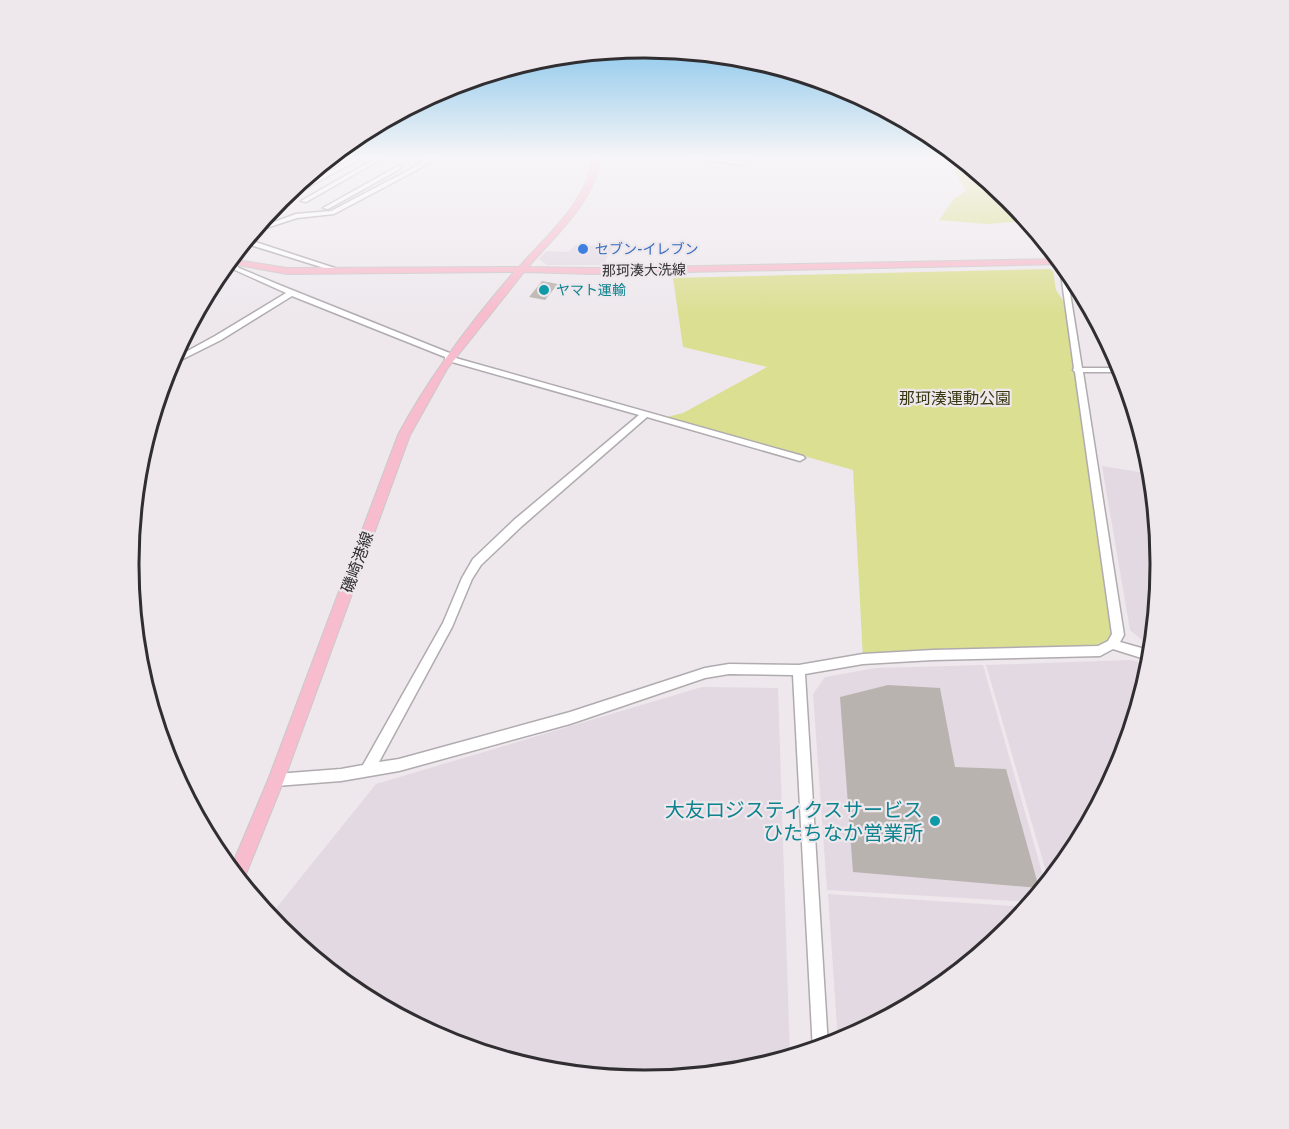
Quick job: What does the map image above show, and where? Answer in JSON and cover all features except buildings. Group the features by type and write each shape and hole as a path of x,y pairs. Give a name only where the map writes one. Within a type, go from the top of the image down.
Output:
{"main road":[{"name":"磯崎港線","path":"240,868 276,780 404,435 418,403 449,357 571,210"},
{"name":"那珂湊大洗線","path":"238,263 287,271 342,272 1050,262"}],"street":[{"path":"332,210 336,211"},
{"path":"269,226 296,216 336,211"},
{"path":"253,244 342,272"},
{"path":"235,267 291,293 449,357 800,458"},
{"path":"276,780 367,771 399,765 570,717 705,673 729,669 799,670 863,659 1100,651 1112,644 1118,635 1065,283"},
{"path":"184,356 291,293"},
{"path":"1077,370 1112,370"},
{"path":"367,771 448,624 467,578 477,562 550,495 645,415"},
{"path":"1112,644 1143,653"},
{"path":"799,670 820,1039"}],"shaded area":[{"path":"575,245 614,246 603,265 547,265 539,259 546,251 569,252"},
{"path":"1102,466 1142,472 1149,531 1150,564 1144,642 1130,630"},
{"path":"1130,660 1141,664 1124,727 1112,758 1083,818 1046,873 986,665"},
{"name":"大友ロジスティクスサービス ひたちなか営業所","path":"983,665 1043,876 1022,901 827,890 813,694 825,677 876,668"},
{"path":"702,687 778,688 790,1049 743,1061 678,1069 644,1070 578,1066 546,1061 482,1044 391,1003 336,966 275,910 376,784"},
{"path":"828,894 1017,906 978,945 926,985 897,1003 837,1032"}],"green space":[{"path":"946,210 1005,210 1016,222 986,224 939,220"},
{"name":"那珂湊運動公園","path":"1049,269 1053,271 1056,290 1068,308 1118,635 1100,651 863,659 853,470 667,417 683,413 767,367 683,347 673,278"}],"place":[{"name":"セブン-イレブン","path":"583,249"},
{"name":"ヤマト運輸","path":"544,290"},
{"name":"大友ロジスティクスサービス ひたちなか営業所","path":"935,821"}]}
